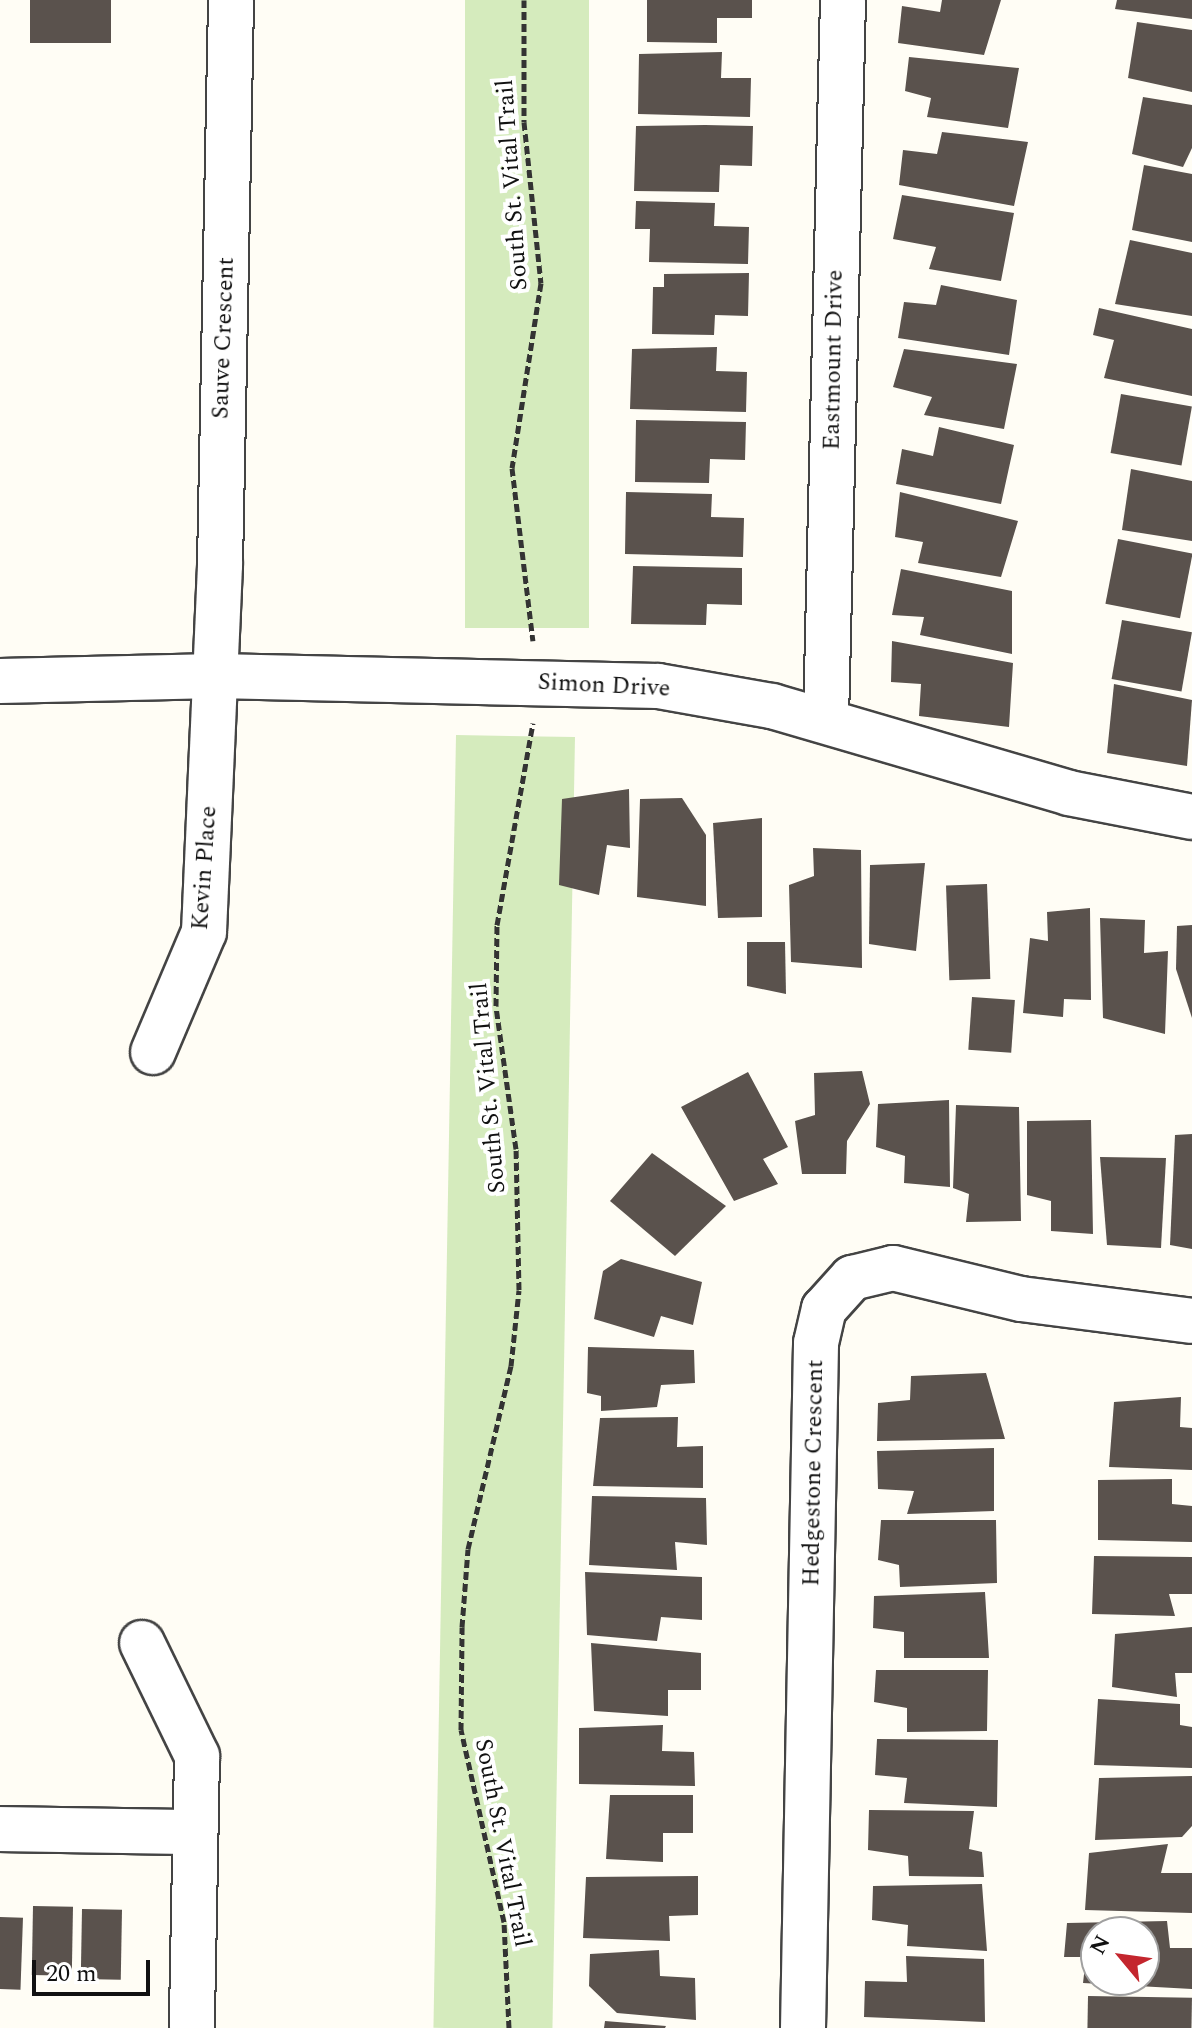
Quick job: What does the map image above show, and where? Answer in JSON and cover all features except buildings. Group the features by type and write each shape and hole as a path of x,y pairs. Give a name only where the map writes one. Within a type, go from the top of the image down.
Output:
{"street":[{"name":"Sauve Crescent","path":"216,676 231,0"},
{"name":"Eastmount Drive","path":"826,720 843,0"},
{"name":"Simon Drive","path":"0,681 216,676 658,686 826,720 1069,793 1192,817"},
{"name":"Kevin Place","path":"153,1052 204,932 216,676"},
{"name":"Hedgestone Crescent","path":"803,2028 816,1343 829,1300 860,1273 893,1268 1021,1299 1192,1321"},
{"path":"142,1643 197,1756 192,2028"},
{"path":"0,1829 195,1832"}],"path":[{"name":"South St. Vital Trail","path":"509,2028 504,1922 461,1730 462,1627 468,1549 511,1366 519,1290 516,1149 496,1006 497,925 534,683 512,468 541,283 524,122 524,0"}],"green space":[{"path":"465,0 589,0 589,628 465,628"},
{"path":"456,735 575,737 552,2028 433,2028"}]}
